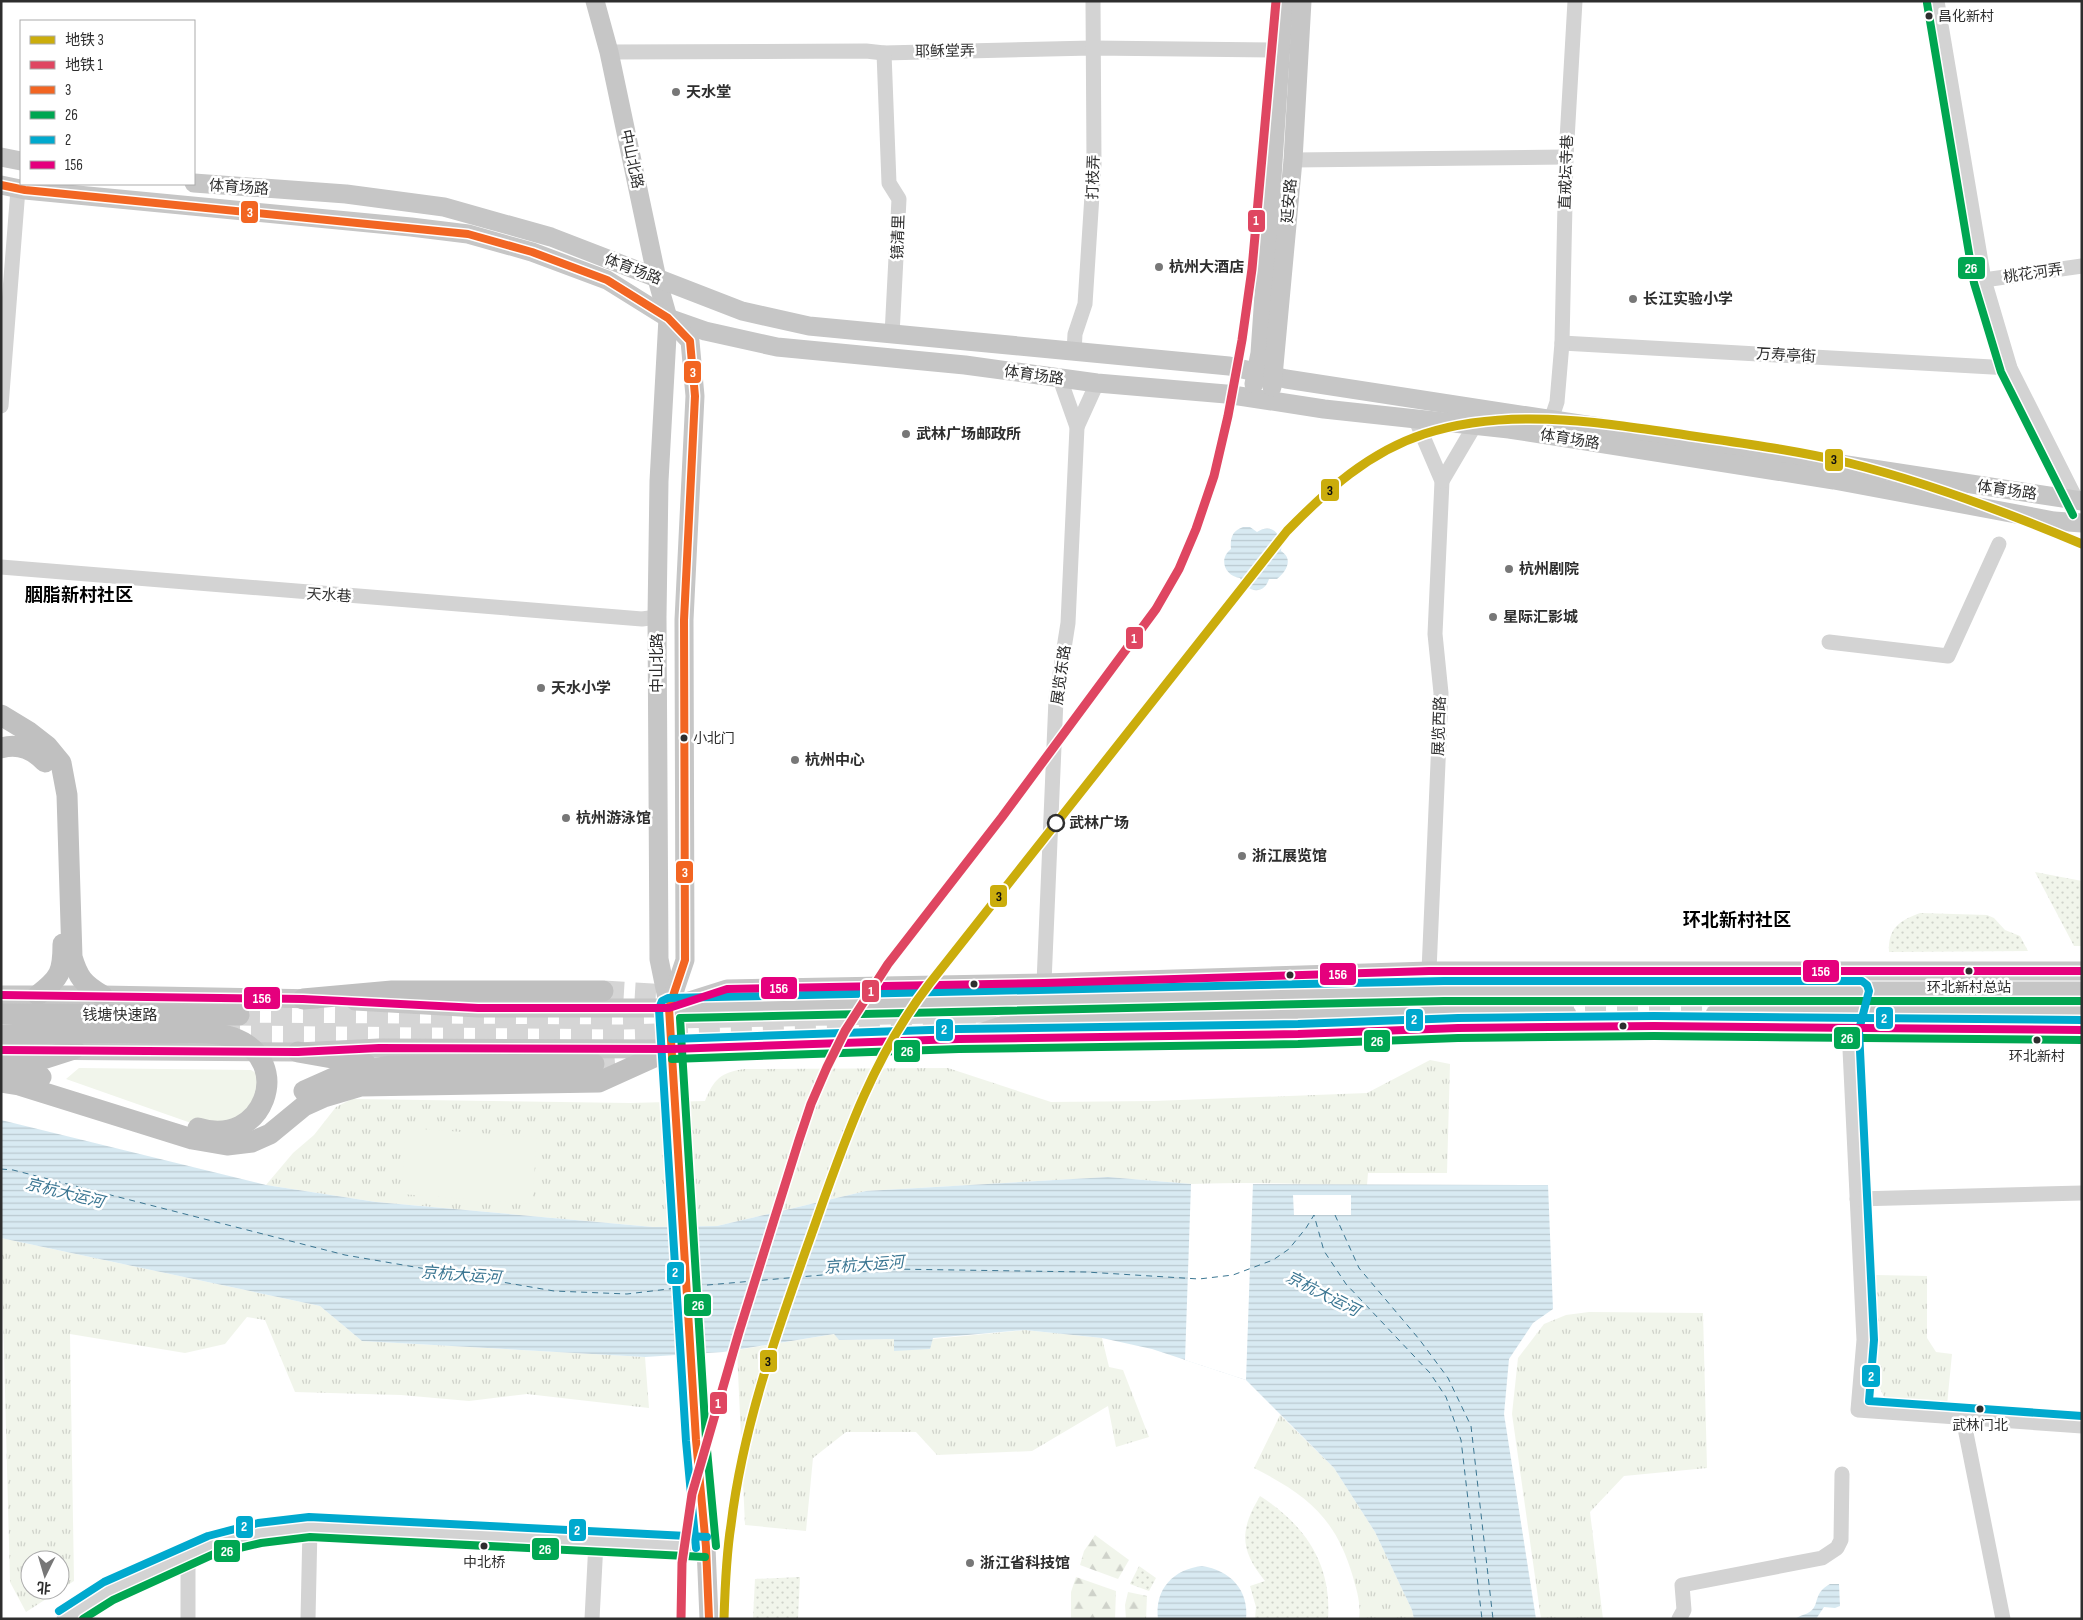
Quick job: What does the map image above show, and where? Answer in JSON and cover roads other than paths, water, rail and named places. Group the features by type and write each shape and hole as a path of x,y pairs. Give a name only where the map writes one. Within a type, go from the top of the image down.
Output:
{"highway":[{"path":"1,716 47,746 61,763 63,960 59,977 38,995"},
{"path":"1,748 22,746 38,755 51,768 62,795 72,957 82,980 102,994"},
{"path":"303,999 392,991 603,991"},
{"name":"钱塘快速路","path":"2,1033 238,1015"},
{"path":"1,1065 203,1129 221,1131 251,1121 262,1105 267,1085 264,1064 253,1050 234,1038 208,1033 2,1033"},
{"path":"1,1065 21,1066 74,1049"},
{"path":"1,1082 18,1084 192,1139 226,1145 252,1142 270,1134 304,1106 324,1096 361,1086 599,1082 672,1049"},
{"path":"298,1052 353,1063 389,1066 594,1064"},
{"path":"226,1145 255,1132 300,1093 319,1083 340,1075 389,1066"}],"main road":[{"name":"中山北路","path":"595,1 610,52 657,279 668,318 659,481 657,617 659,959 669,1008 696,1440 706,1547 709,1619"},
{"name":"延安路","path":"1265,374 1260,353 1284,1"},
{"name":"延安路","path":"1261,399 1293,160 1302,1"},
{"path":"1,158 20,161"},
{"path":"1264,171 1250,351 1265,374"},
{"name":"体育场路","path":"195,183 346,194 444,207 551,237 742,311 808,326 1229,366 1265,374 2080,503"},
{"name":"体育场路","path":"10,187 468,234 532,252 607,280 668,318 705,332 777,347 965,365 1097,383 1226,394 1324,409 1475,425 1730,463 2054,521 2082,523"},
{"name":"中山北路","path":"668,318 690,341 695,396 684,620 685,960 669,1008"},
{"path":"669,1008 726,989 1044,983 1429,971 2082,971"},
{"path":"1,995 102,994 303,999 478,1008 669,1008 1434,991 2082,991"},
{"path":"2,1033 74,1049 298,1052 379,1048 672,1049 959,1039 1019,1020 1461,1014 1851,1021 2082,1030"},
{"path":"1851,1021 2082,1014"}],"street":[{"name":"打枝弄","path":"1074,352 1075,334 1085,304 1094,164 1093,1"},
{"name":"直戒坛寺巷","path":"1551,420 1557,402 1562,343 1566,157 1574,1"},
{"path":"1937,1 1984,280 2010,368 2080,503"},
{"name":"耶稣堂弄","path":"610,52 866,51 884,53 1092,48 1280,50"},
{"name":"镜清里","path":"884,53 889,183 899,199 892,335"},
{"path":"1293,160 1566,157"},
{"path":"1,406 10,187"},
{"name":"桃花河弄","path":"1984,280 2082,266"},
{"name":"万寿亭街","path":"1562,343 2010,368"},
{"name":"展览东路","path":"1060,379 1077,427"},
{"name":"展览东路","path":"1044,983 1056,699 1068,623 1077,427 1097,383"},
{"name":"展览西路","path":"1415,418 1442,481 1435,634 1440,692 1429,971"},
{"name":"展览西路","path":"1442,481 1475,425"},
{"path":"1829,642 1948,656 1999,544"},
{"name":"天水巷","path":"1,567 642,619 657,617"},
{"path":"1864,970 1851,1021 1864,1340 1858,1410 2082,1426"},
{"path":"1857,1199 2082,1193"},
{"path":"1963,1418 2003,1619"},
{"path":"1678,1619 1684,1610 1682,1585 1822,1558 1837,1548 1841,1540 1842,1474"},
{"path":"64,1619 108,1591 212,1545 259,1533 310,1527 706,1547"},
{"path":"308,1619 310,1527"},
{"path":"592,1619 596,1542"},
{"path":"188,1556 188,1619"}],"water":[{"path":"1243,527 1250,527 1257,532 1267,528 1272,529 1278,535 1281,551 1287,558 1288,562 1283,573 1277,579 1269,579 1267,584 1259,590 1250,589 1240,578 1230,574 1225,566 1225,557 1231,549 1232,535"},
{"name":"京杭大运河","path":"1,1120 266,1185 376,1202 653,1227 717,1226 866,1191 1108,1177 1191,1184 1548,1185 1553,1309 1533,1323 1509,1359 1504,1414 1536,1619 1414,1619 1412,1610 1375,1532 1334,1468 1246,1380 1152,1349 1102,1338 1025,1330 933,1338 930,1349 894,1351 894,1339 839,1340 834,1334 723,1352 645,1357 362,1341 320,1306 1,1238"},
{"path":"1202,1566 1221,1572 1236,1583 1244,1599 1246,1619 1158,1619 1159,1598 1168,1582 1183,1571"},
{"path":"1830,1584 1839,1584 1840,1606 1835,1608 1824,1607 1816,1619 1795,1619 1814,1608 1821,1591"}],"tunnel":[{"path":"603,991 684,996"},
{"path":"1105,1010 1714,1000"},
{"path":"239,1015 622,1019 1044,1011"},
{"path":"219,1033 626,1035 786,1030 998,1027"},
{"path":"594,1064 646,1060"}],"metro line":[{"name":"1","path":"681,1619 682,1563 692,1494 739,1332 799,1140 811,1104 827,1067 845,1031 888,964 1002,817 1156,609 1179,569 1196,529 1214,476 1228,416 1242,340 1252,269 1276,1"},
{"name":"3","path":"724,1619 728,1548 737,1487 753,1413 775,1339 848,1133 861,1102 892,1041 930,983 1287,531 1333,487 1385,451 1424,434 1454,426 1485,421 1517,419 1580,421 1761,446 1849,463 1967,499 2082,544"}],"place":[{"name":"昌化新村","path":"1929,16"},
{"name":"天水堂","path":"676,92"},
{"name":"杭州大酒店","path":"1159,267"},
{"name":"长江实验小学","path":"1633,299"},
{"name":"武林广场邮政所","path":"906,434"},
{"name":"杭州剧院","path":"1509,569"},
{"name":"星际汇影城","path":"1493,617"},
{"name":"天水小学","path":"541,688"},
{"name":"小北门","path":"684,738"},
{"name":"杭州中心","path":"795,760"},
{"name":"杭州游泳馆","path":"566,818"},
{"name":"武林广场","path":"1056,823"},
{"name":"浙江展览馆","path":"1242,856"},
{"name":"环北新村总站","path":"1969,971"},
{"name":"环北新村","path":"2037,1040"},
{"name":"武林门北","path":"1980,1409"},
{"name":"中北桥","path":"484,1546"},
{"name":"浙江省科技馆","path":"970,1563"}],"district":[{"name":"胭脂新村社区","path":"79,595"},
{"name":"环北新村社区","path":"1737,920"}]}
